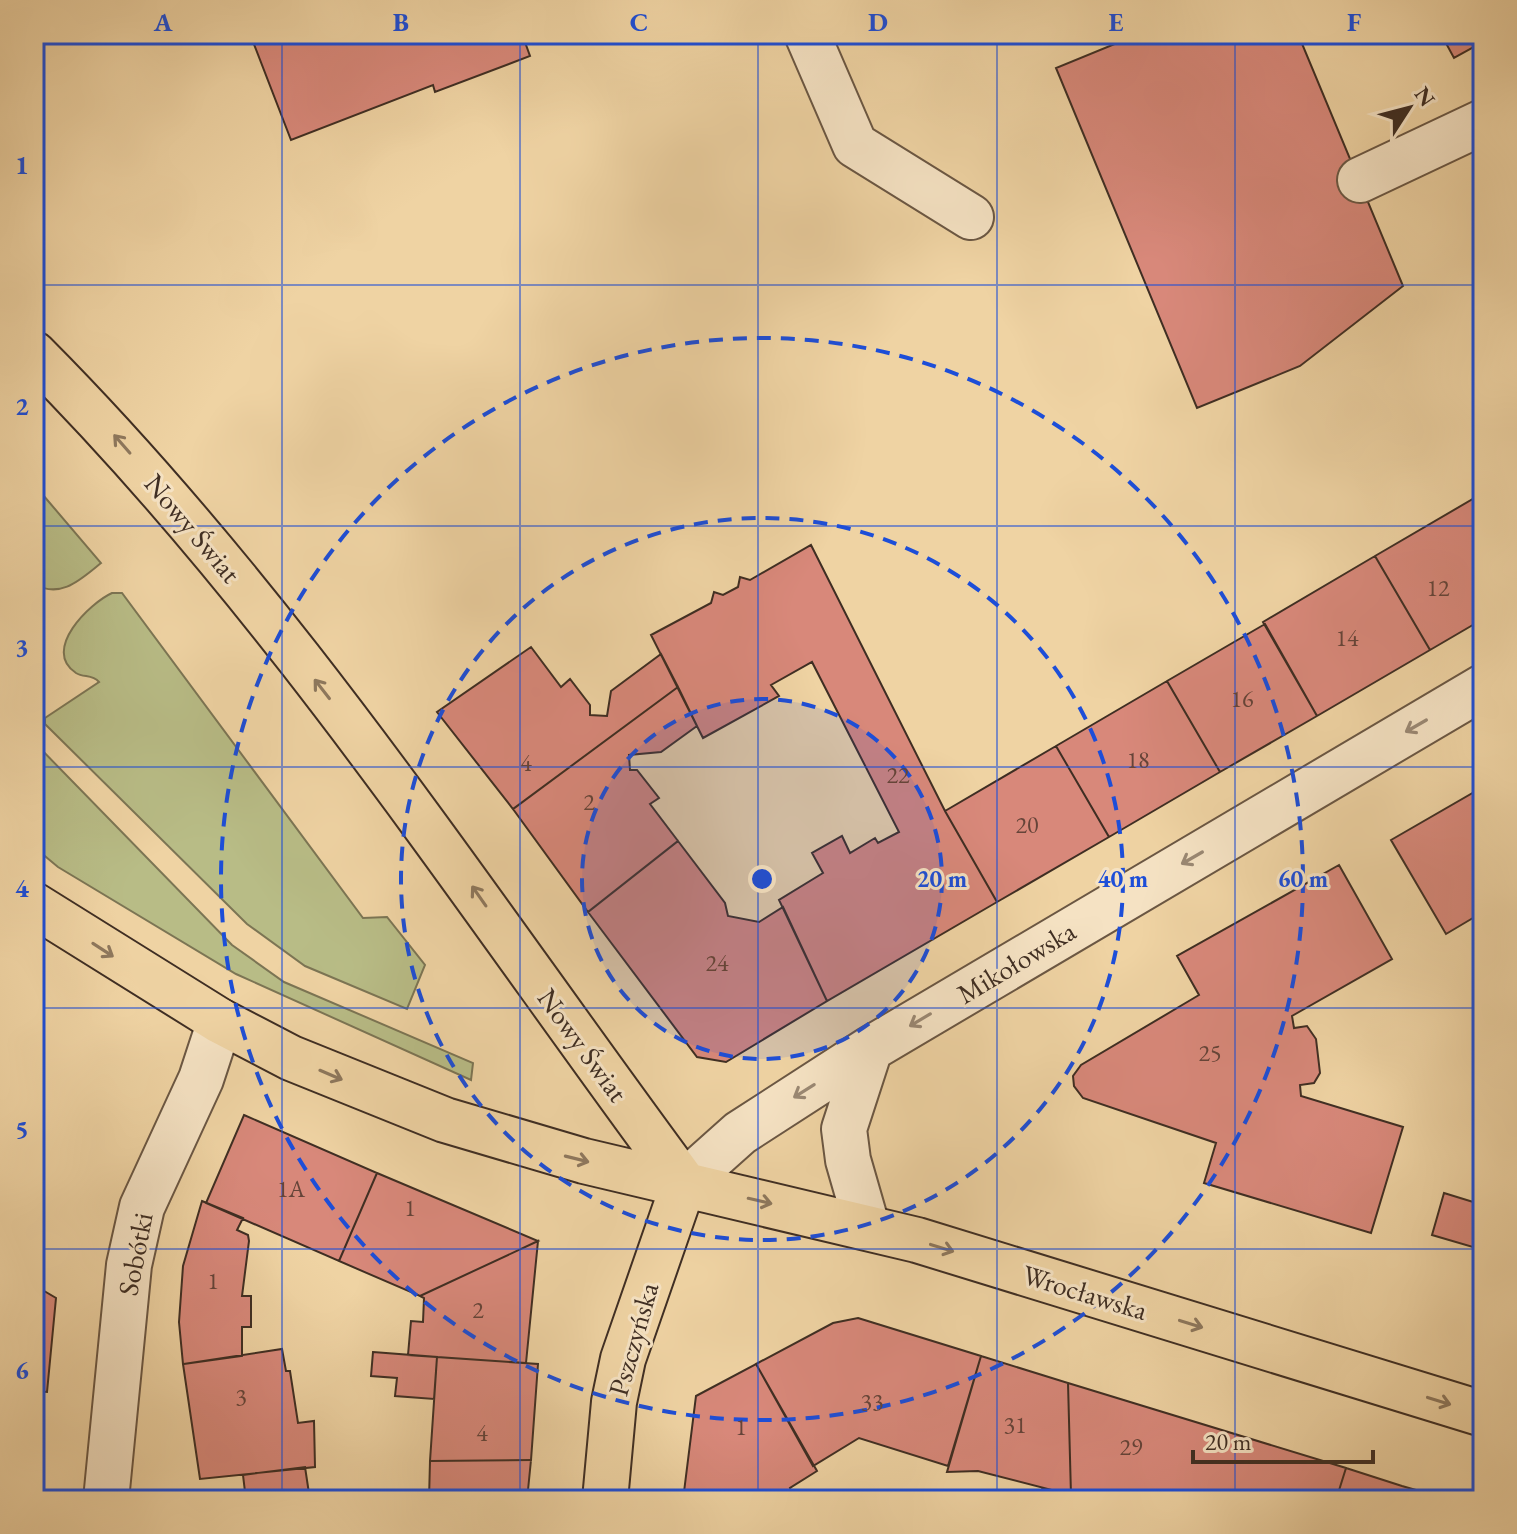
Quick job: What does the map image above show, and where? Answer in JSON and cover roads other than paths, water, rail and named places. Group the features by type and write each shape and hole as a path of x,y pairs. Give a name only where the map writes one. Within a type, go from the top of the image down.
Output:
{"main road":[{"name":"Nowy Świat","path":"34,354 115,435 246,590 444,847 566,1024 684,1183"},
{"path":"34,905 220,1021 291,1058 445,1120 584,1161 684,1183"},
{"name":"Wrocławska","path":"684,1183 867,1226 1483,1414"},
{"name":"Pszczyńska","path":"605,1500 614,1402 623,1359 684,1183"}],"street":[{"path":"807,34 855,145 971,217"},
{"path":"1360,180 1483,122"},
{"name":"Mikołowska","path":"684,1183 740,1133 870,1049 1483,687"},
{"name":"Sobótki","path":"106,1500 132,1250 142,1207 201,1079 220,1021"},
{"path":"867,1226 848,1160 844,1129 870,1049"}]}
